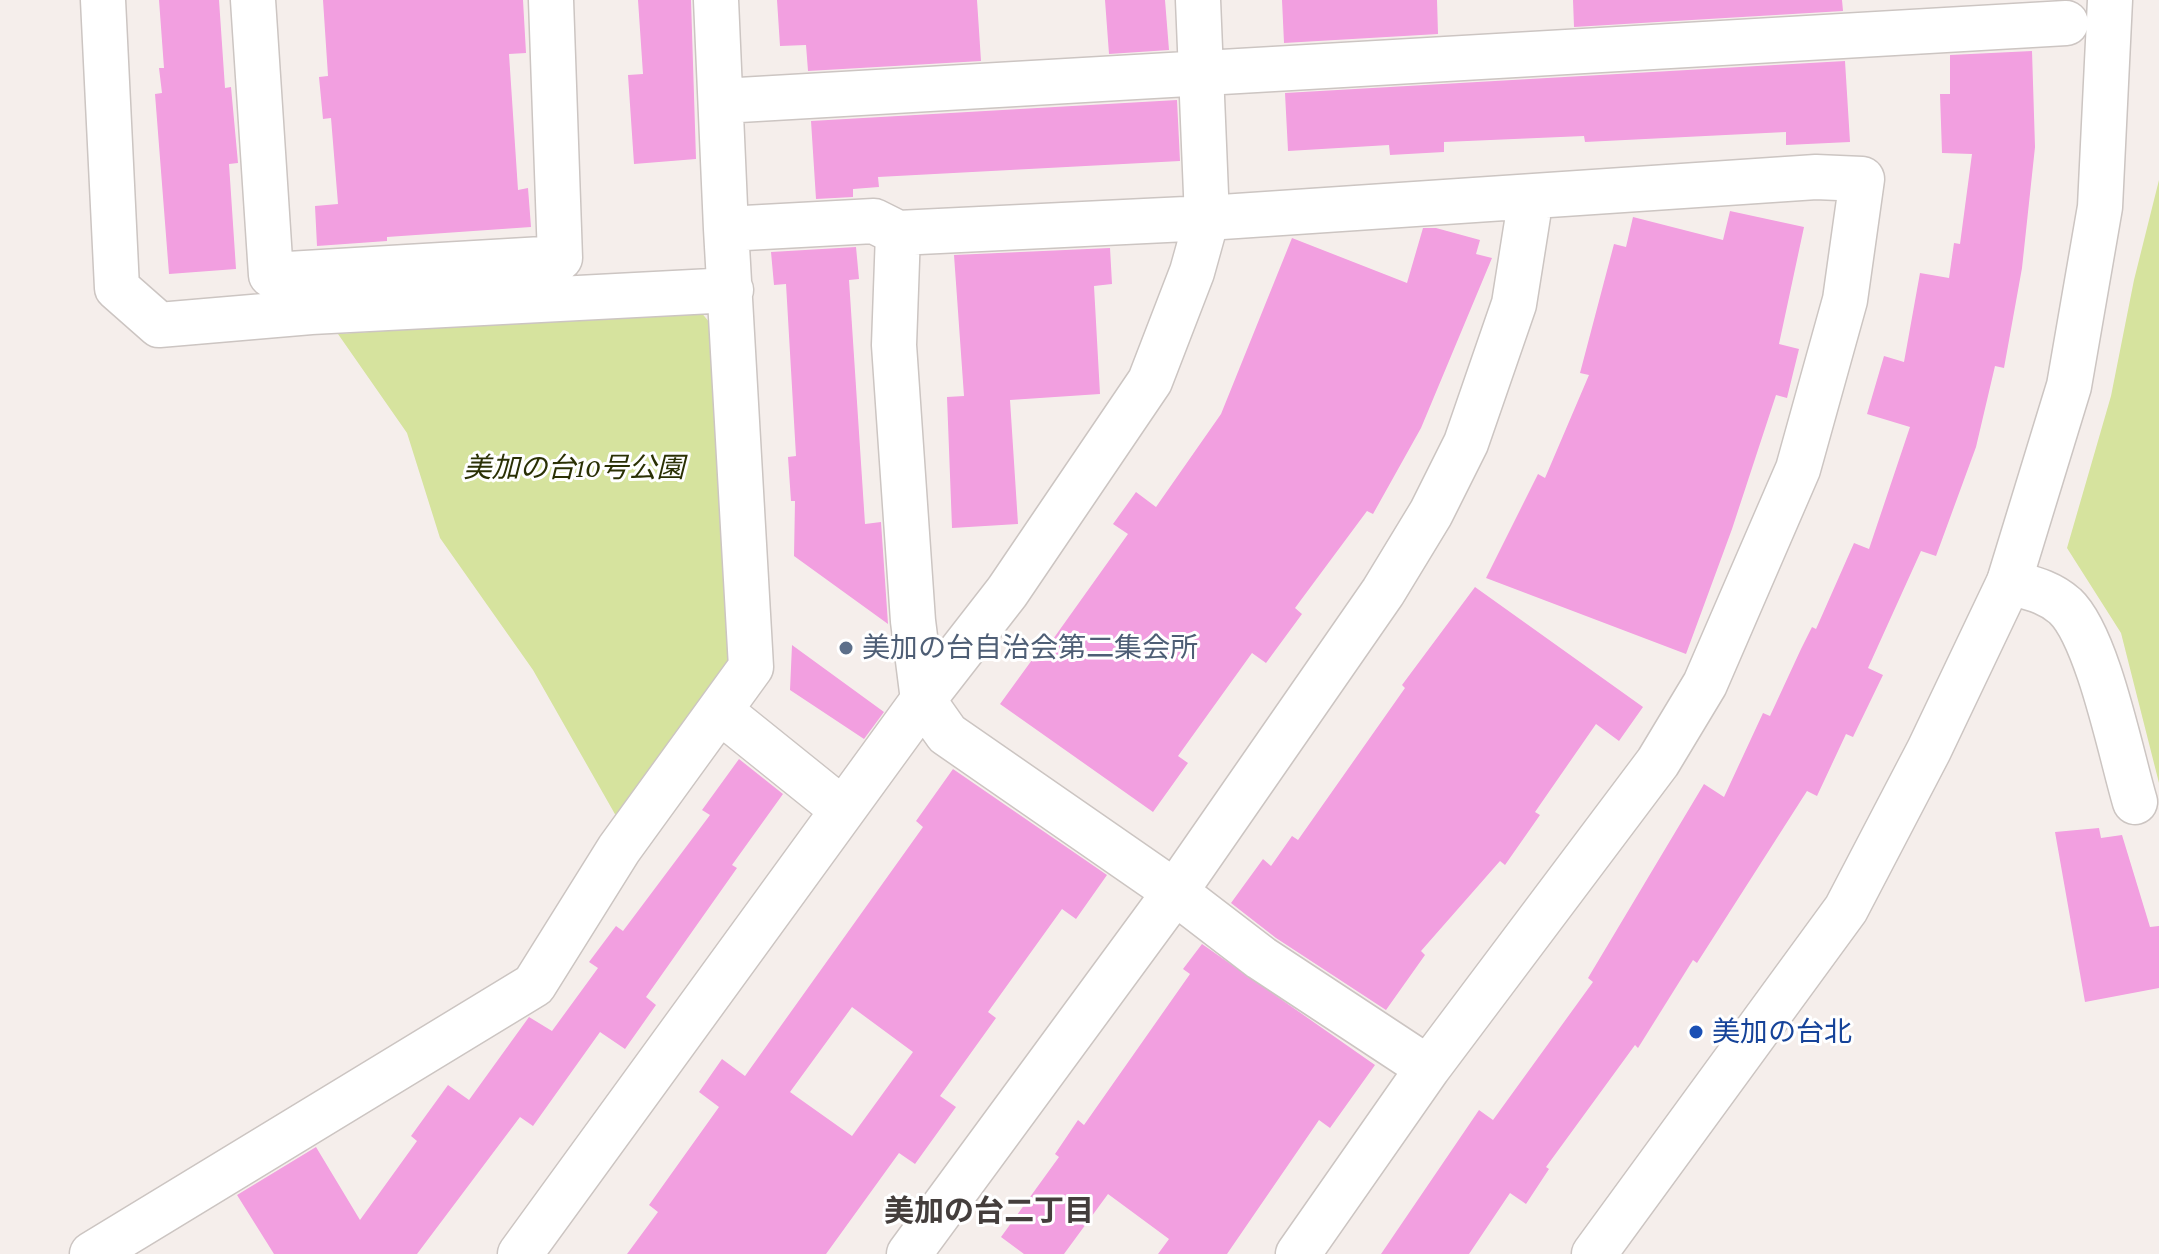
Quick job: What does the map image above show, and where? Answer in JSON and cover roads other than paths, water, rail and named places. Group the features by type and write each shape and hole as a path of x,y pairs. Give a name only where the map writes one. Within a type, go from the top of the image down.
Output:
{"street":[{"path":"103,0 117,288 159,325 311,312 731,290"},
{"path":"253,0 271,275 560,258 551,0"},
{"path":"92,1254 534,985 619,849 751,667 716,0"},
{"path":"520,1254 923,700 1007,592 1150,381 1192,272 1207,218 1198,0"},
{"path":"1594,1254 1846,909 1929,750 2009,582 2069,386 2098,221 2110,0"},
{"path":"722,101 1862,30 2066,23"},
{"path":"726,229 874,221 898,233 1207,218 1816,177 1864,167 1845,300 1798,469 1705,684 1658,762 1428,1068 1298,1254"},
{"path":"909,1254 1175,892 1383,592 1431,513 1466,443 1514,304 1531,197"},
{"path":"898,233 894,345 913,621 923,700 947,734 1175,892 1261,958 1428,1068"},
{"path":"2009,582 2048,592 2068,608 2089,646 2135,802"},
{"path":"720,711 843,810"}],"place":[{"name":"美加の台自治会第二集会所","path":"846,648"},
{"name":"美加の台北","path":"1696,1032"}],"district":[{"name":"美加の台二丁目","path":"989,1212"}],"park label":[{"name":"美加の台10号公園","path":"574,468"}]}
